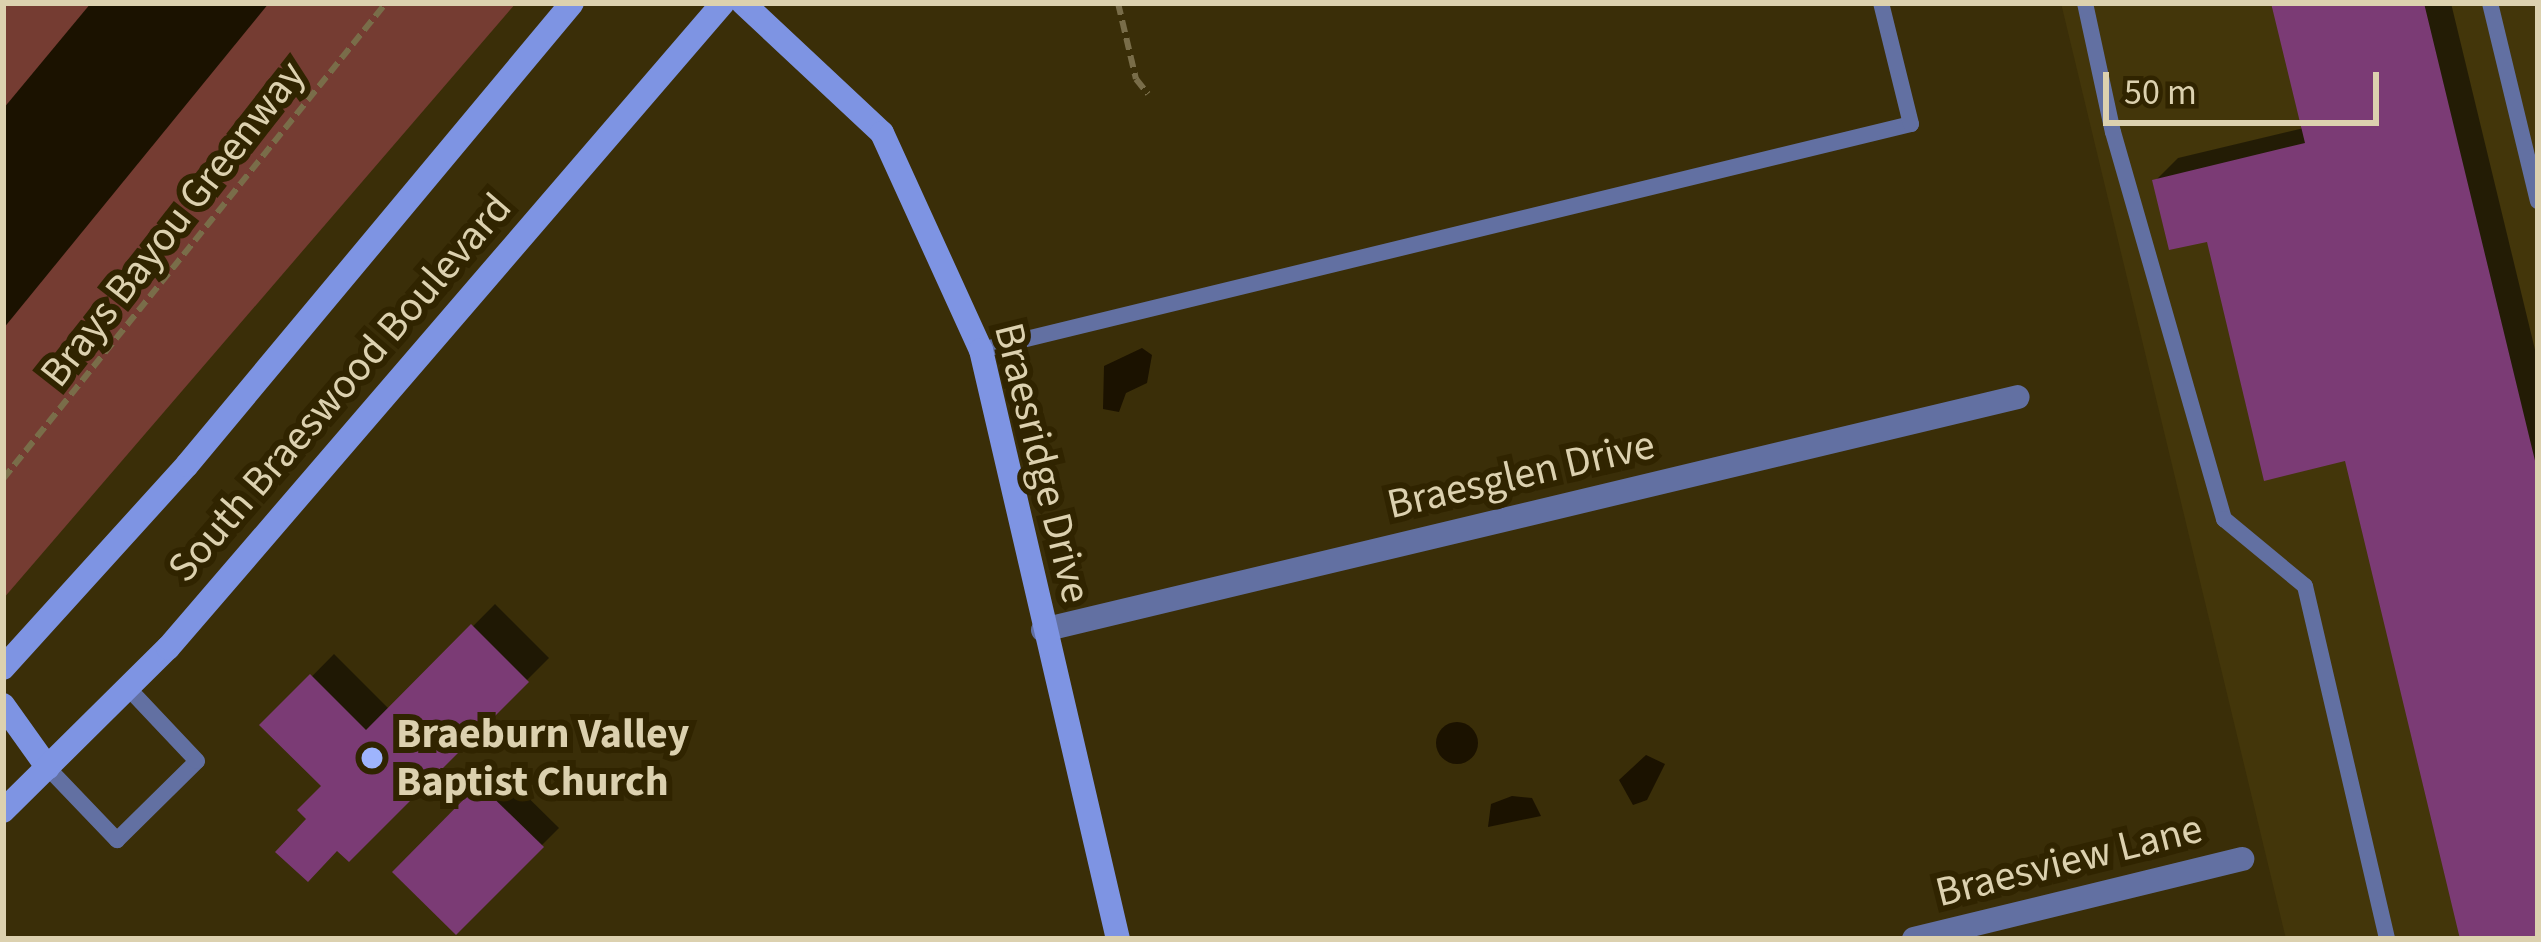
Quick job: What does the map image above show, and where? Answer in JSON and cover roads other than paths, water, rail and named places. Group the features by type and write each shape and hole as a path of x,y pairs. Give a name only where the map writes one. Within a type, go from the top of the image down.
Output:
{"main road":[{"name":"South Braeswood Boulevard","path":"3,668 187,465 572,3"},
{"name":"South Braeswood Boulevard","path":"3,811 128,688 723,3"},
{"name":"Braesridge Drive","path":"743,3 882,133 981,350 1118,939"},
{"path":"3,705 48,768"}],"street":[{"name":"Braesglen Drive","path":"1043,630 2018,397"},
{"name":"Braesview Lane","path":"1914,939 2242,860"}],"lane":[{"path":"981,350 1911,124 1881,3"},
{"path":"2085,3 2114,132 2224,519 2305,586 2387,939"},
{"path":"2490,3 2538,201"},
{"path":"48,768 117,840 197,761 128,688"}],"place":[{"name":"Braeburn Valley Baptist Church","path":"372,758"}]}
